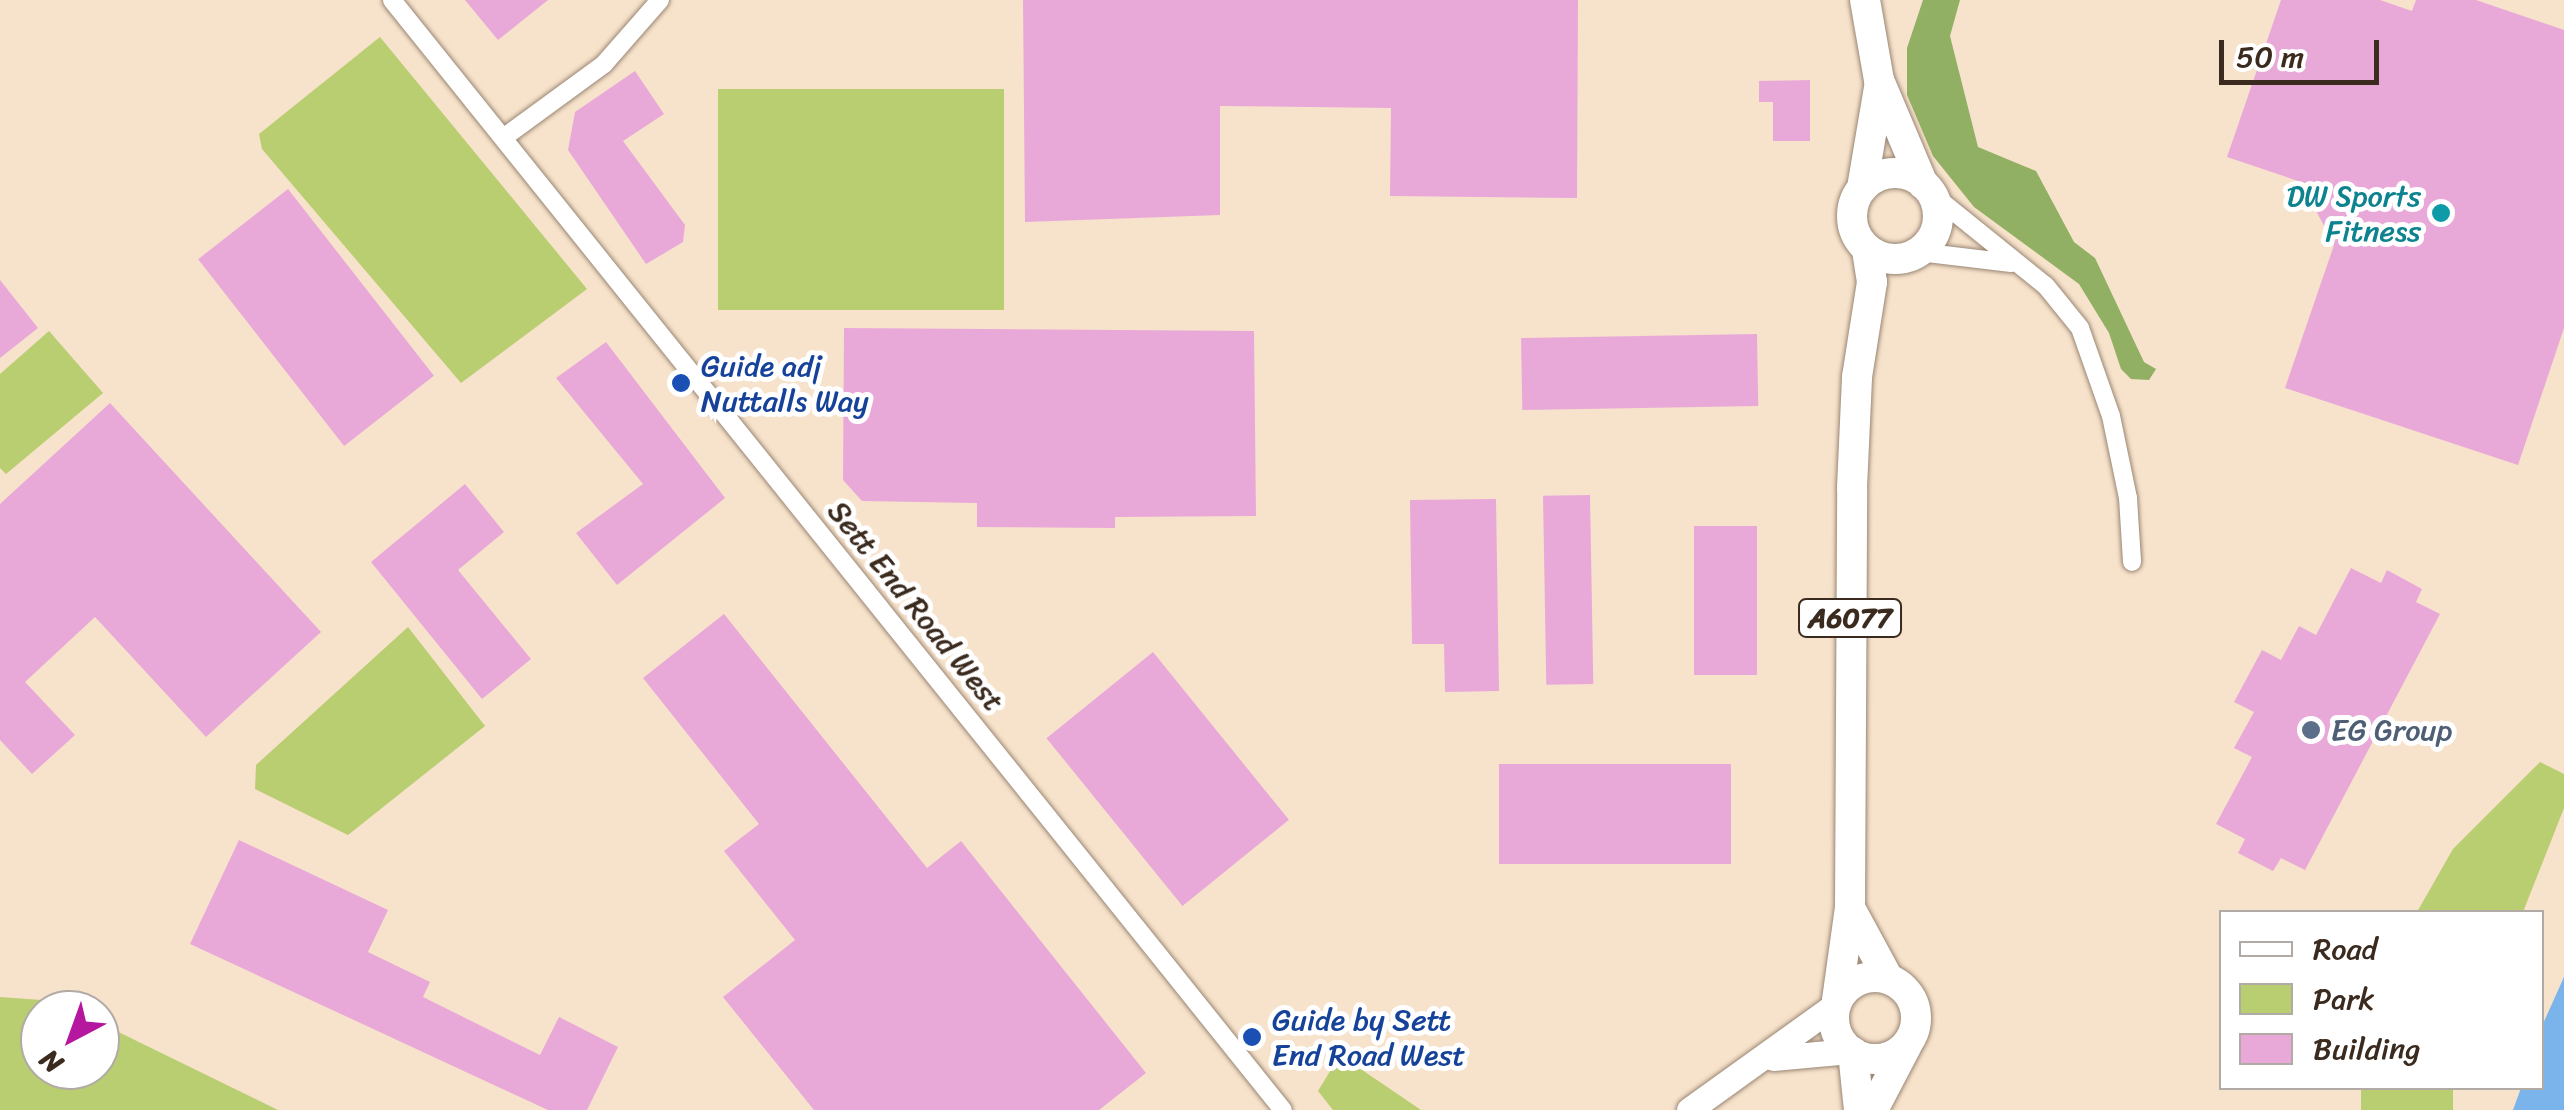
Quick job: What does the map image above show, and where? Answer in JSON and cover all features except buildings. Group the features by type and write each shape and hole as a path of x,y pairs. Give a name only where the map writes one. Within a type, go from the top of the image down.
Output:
{"highway":[{"name":"A6077","path":"1865,0 1879,80 1928,189 1935,232 1866,329"},
{"name":"A6077","path":"1859,1110 1851,1052 1835,1031 1850,908 1852,488 1872,282 1867,248 1852,216 1862,188 1879,80"},
{"path":"1862,188 1885,174 1928,189"},
{"path":"1867,248 1891,258 1918,252"},
{"name":"A6077","path":"1850,908 1888,978 1915,1005 1908,1042 1873,1110"},
{"path":"1836,1003 1853,982 1888,978"},
{"path":"1851,1052 1888,1058 1908,1042"}],"main road":[{"path":"1689,1110 1764,1060 1836,1003"},
{"path":"1764,1060 1851,1052"}],"street":[{"name":"Sett End Road West","path":"392,0 1283,1110"},
{"path":"503,138 604,64 660,0"},
{"path":"1928,189 2011,263 2057,296 2090,348 2128,498 2132,562"},
{"path":"1918,252 2011,263"}],"green space":[{"path":"1923,0 1960,0 1950,36 1978,147 2036,171 2074,242 2095,258 2144,362 2156,369 2149,380 2131,379 2121,369 2109,333 2079,284 1974,207 1933,156 1907,95 1907,48"},
{"path":"380,37 587,289 461,383 262,149 259,134"},
{"path":"718,89 1004,89 1004,310 718,310"},
{"path":"49,331 103,393 6,474 0,468 0,374"},
{"path":"408,627 485,726 348,835 255,789 256,765"},
{"path":"2540,762 2564,774 2564,808 2524,910 2418,910 2453,849"},
{"path":"0,997 20,998 20,1090 120,1090 120,1033 278,1110 0,1110"},
{"path":"1340,1055 1421,1110 1333,1110 1318,1091"},
{"path":"2361,1090 2453,1090 2453,1110 2361,1110"}],"water":[{"path":"2564,977 2564,1110 2513,1110 2520,1090 2544,1090 2544,1022"}],"place":[{"name":"DW Sports Fitness","path":"2441,213"},
{"name":"Guide adj Nuttalls Way","path":"681,383"},
{"name":"EG Group","path":"2311,730"},
{"name":"Guide by Sett End Road West","path":"1252,1037"}]}
